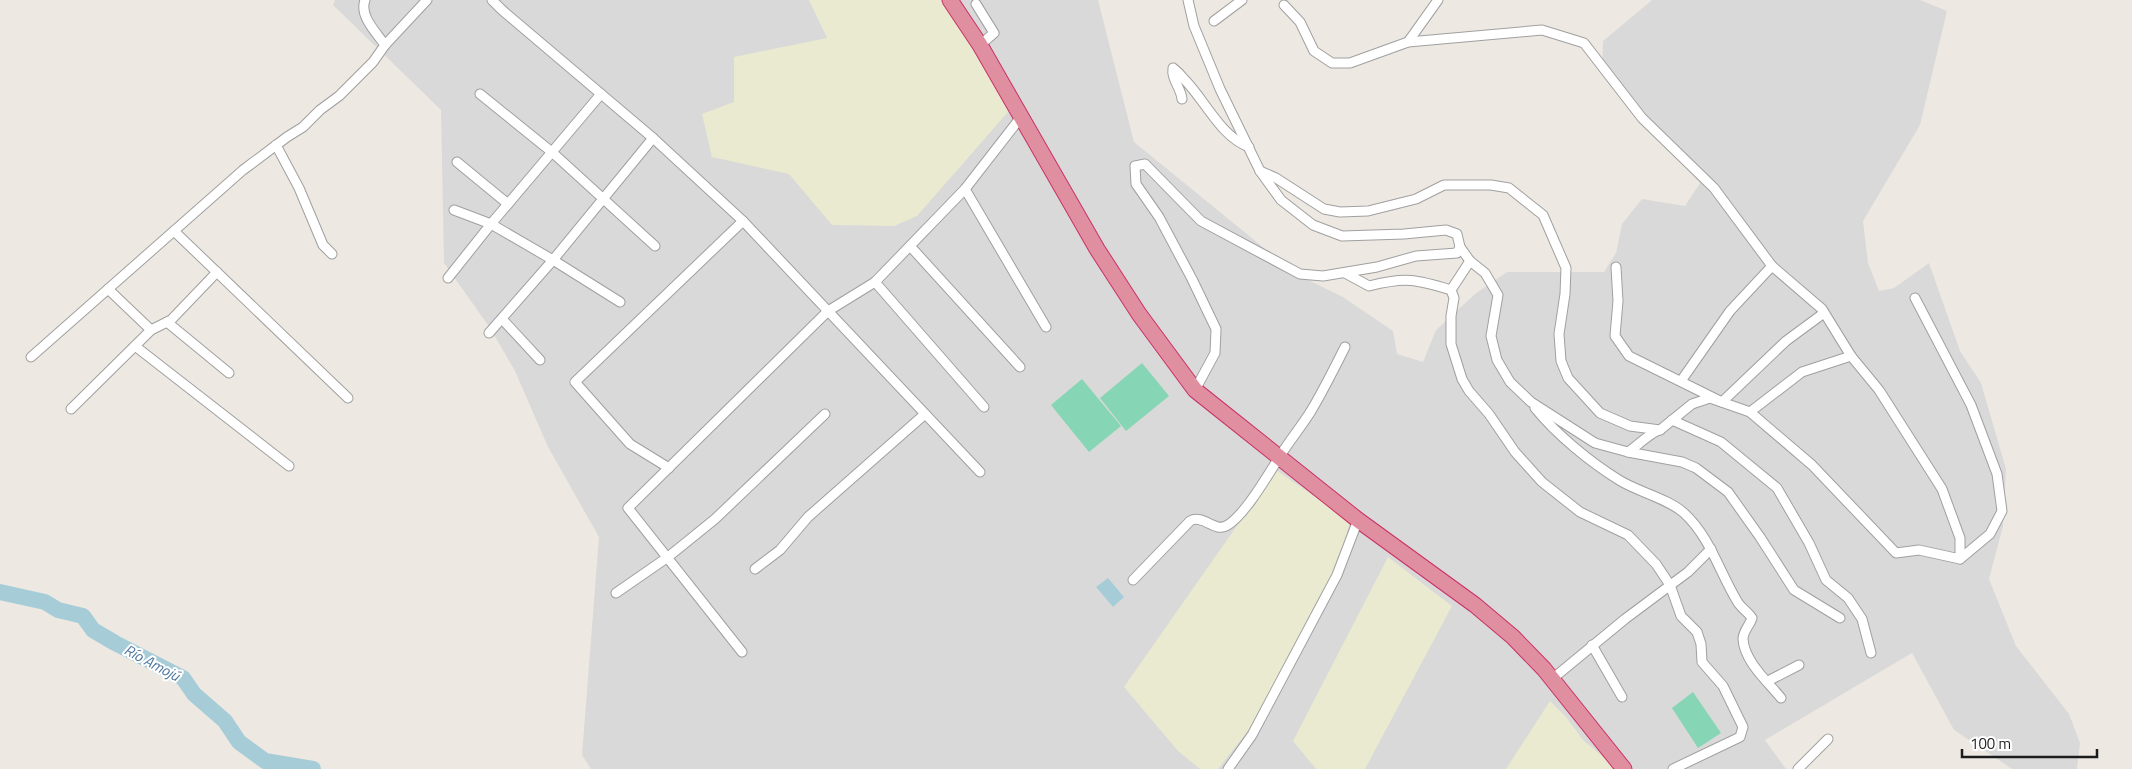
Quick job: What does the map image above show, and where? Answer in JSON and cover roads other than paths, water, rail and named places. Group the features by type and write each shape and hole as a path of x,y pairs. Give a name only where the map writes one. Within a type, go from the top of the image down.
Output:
{"highway":[{"path":"950,0 980,45 1121,287 1196,390 1358,520 1475,605 1513,637 1544,669 1624,769"}],"street":[{"path":"365,0 365,17 385,45"},
{"path":"31,357 243,170 287,136 303,127 320,110 339,96 373,62 385,45 427,0"},
{"path":"492,0 653,138 743,221 980,472"},
{"path":"1188,0 1198,35 1220,88 1260,171 1281,200 1313,225 1342,236 1404,234 1446,230 1457,234 1460,247 1470,261 1485,274 1498,295 1491,336 1497,360 1510,382 1531,402 1550,426 1619,480 1683,512 1703,534 1738,603 1752,618 1743,639 1748,657 1781,698"},
{"path":"1214,21 1242,0"},
{"path":"1408,42 1438,0"},
{"path":"1282,2 1300,22 1314,51 1332,63 1350,63 1408,42 1542,30 1584,43 1642,118 1714,188 1772,266 1824,312 1851,356 1879,390 1942,489 1960,538 1960,559"},
{"path":"976,4 994,33 980,45"},
{"path":"1182,100 1181,92 1172,73 1173,68 1194,89 1226,132 1239,144 1249,147"},
{"path":"480,94 553,153 655,246"},
{"path":"448,278 601,94"},
{"path":"742,652 628,508 828,311 874,282 965,189 1021,117"},
{"path":"489,333 553,260 653,138"},
{"path":"276,145 299,188 323,245 332,254"},
{"path":"458,162 508,204"},
{"path":"1196,390 1215,353 1216,330 1192,279 1159,217 1136,184 1135,166 1145,164 1201,221 1300,274 1323,276 1345,273 1377,267 1416,256 1457,253 1460,247"},
{"path":"1260,171 1276,178 1324,209 1340,212 1368,211 1416,199 1444,186 1491,185 1509,188 1543,215 1566,268 1565,294 1559,334 1561,360 1568,378 1600,413 1630,426 1660,430"},
{"path":"965,189 1046,327"},
{"path":"454,210 491,224 620,302"},
{"path":"669,468 630,444 575,382 743,221"},
{"path":"174,231 348,398"},
{"path":"910,246 1020,367"},
{"path":"1451,290 1470,261"},
{"path":"1681,381 1730,311 1772,266"},
{"path":"1616,267 1618,301 1615,336 1630,356 1722,402"},
{"path":"71,409 151,330 167,322 217,272"},
{"path":"1345,273 1369,286 1396,280 1416,280 1451,290"},
{"path":"874,282 984,408"},
{"path":"108,289 151,330"},
{"path":"1451,290 1454,298 1451,316 1451,344 1462,379 1469,391 1489,414 1515,452 1542,482 1580,512 1628,535 1656,564 1670,585 1681,616 1697,632 1701,644 1702,662 1723,686 1743,727 1740,738 1673,769"},
{"path":"1915,298 1971,405 1997,474 2002,510 1990,534 1960,559"},
{"path":"1722,402 1786,341 1824,312"},
{"path":"502,319 540,360"},
{"path":"167,322 230,373"},
{"path":"135,346 289,466"},
{"path":"1133,580 1192,520 1200,519 1221,527 1230,523 1269,477 1279,457 1310,412 1345,347"},
{"path":"1750,412 1802,372 1851,356"},
{"path":"1628,452 1648,438 1654,431 1660,430 1692,404 1710,398 1750,412 1812,466 1896,553 1919,550 1960,559"},
{"path":"1531,402 1595,443 1628,452 1682,462 1696,468 1728,492 1794,590 1840,618"},
{"path":"616,593 668,557 715,519 825,414"},
{"path":"755,569 780,550 808,517 925,414"},
{"path":"1672,420 1721,442 1777,488 1809,543 1826,580 1848,598 1862,619 1871,653"},
{"path":"1228,769 1252,735 1337,575 1358,520"},
{"path":"1551,680 1592,645 1693,567 1711,549"},
{"path":"1592,645 1622,697"},
{"path":"1768,681 1800,665"},
{"path":"1798,769 1828,740"}],"water":[{"path":"1108,578 1124,597 1113,607 1096,587"}],"waterway":[{"name":"Río Amojú","path":"0,592 45,602 58,610 83,616 93,630 183,678 194,694 225,721 239,742 265,761 313,769"}]}
